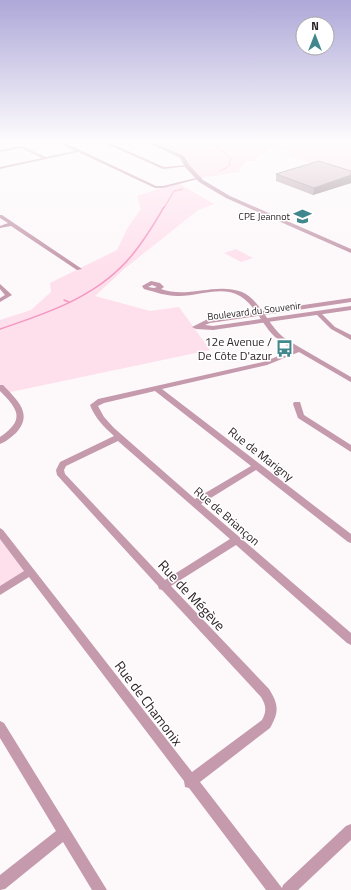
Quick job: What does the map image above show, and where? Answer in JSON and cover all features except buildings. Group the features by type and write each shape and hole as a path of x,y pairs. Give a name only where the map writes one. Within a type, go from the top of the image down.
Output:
{"street":[{"path":"148,184 155,187 163,187 177,184"},
{"path":"208,184 228,197 351,251"},
{"path":"211,184 242,200 351,247"},
{"path":"0,216 79,269"},
{"path":"0,226 11,224"},
{"path":"0,286 9,295 0,300"},
{"path":"157,290 164,294 174,295 214,290 231,291 247,298 277,337 351,380"},
{"name":"Boulevard du Souvenir","path":"351,300 208,321 196,327 213,328 351,308"},
{"path":"318,313 333,328 351,338"},
{"path":"156,388 265,364 299,350"},
{"path":"0,387 16,403 20,412 21,421 18,427 0,440"},
{"name":"Rue de Briançon","path":"156,388 101,401 94,405 96,411 104,421 120,437 351,640"},
{"name":"Rue de Marigny","path":"156,388 351,539"},
{"path":"297,404 301,416 351,449"},
{"name":"Rue de Mégève","path":"120,437 63,464 60,470 61,475 163,586 265,693 272,705 272,714 266,724 190,782"},
{"path":"195,503 257,466"},
{"name":"Rue de Chamonix","path":"0,532 190,782 275,890"},
{"path":"163,586 236,540"},
{"path":"0,591 30,572"},
{"path":"0,727 64,834 100,890"},
{"path":"288,890 351,831"},
{"path":"0,884 64,834"}],"shaded area":[{"path":"179,184 214,204 198,210 124,269 95,296 150,311 179,307 210,350 6,393 0,387 0,320 31,310 51,292 50,283 117,250 128,227 141,209 137,196"},
{"path":"236,249 253,258 241,262 224,253"},
{"path":"0,532 30,572 0,591"}],"waterway":[{"path":"164,208 174,191 183,189"},
{"path":"0,329 51,311 99,286 113,275 137,249 164,207"},
{"path":"64,300 69,302"}],"place":[{"name":"CPE Jeannot","path":"303,216"},
{"name":"12e Avenue / De Côte D'azur","path":"285,348"}]}
